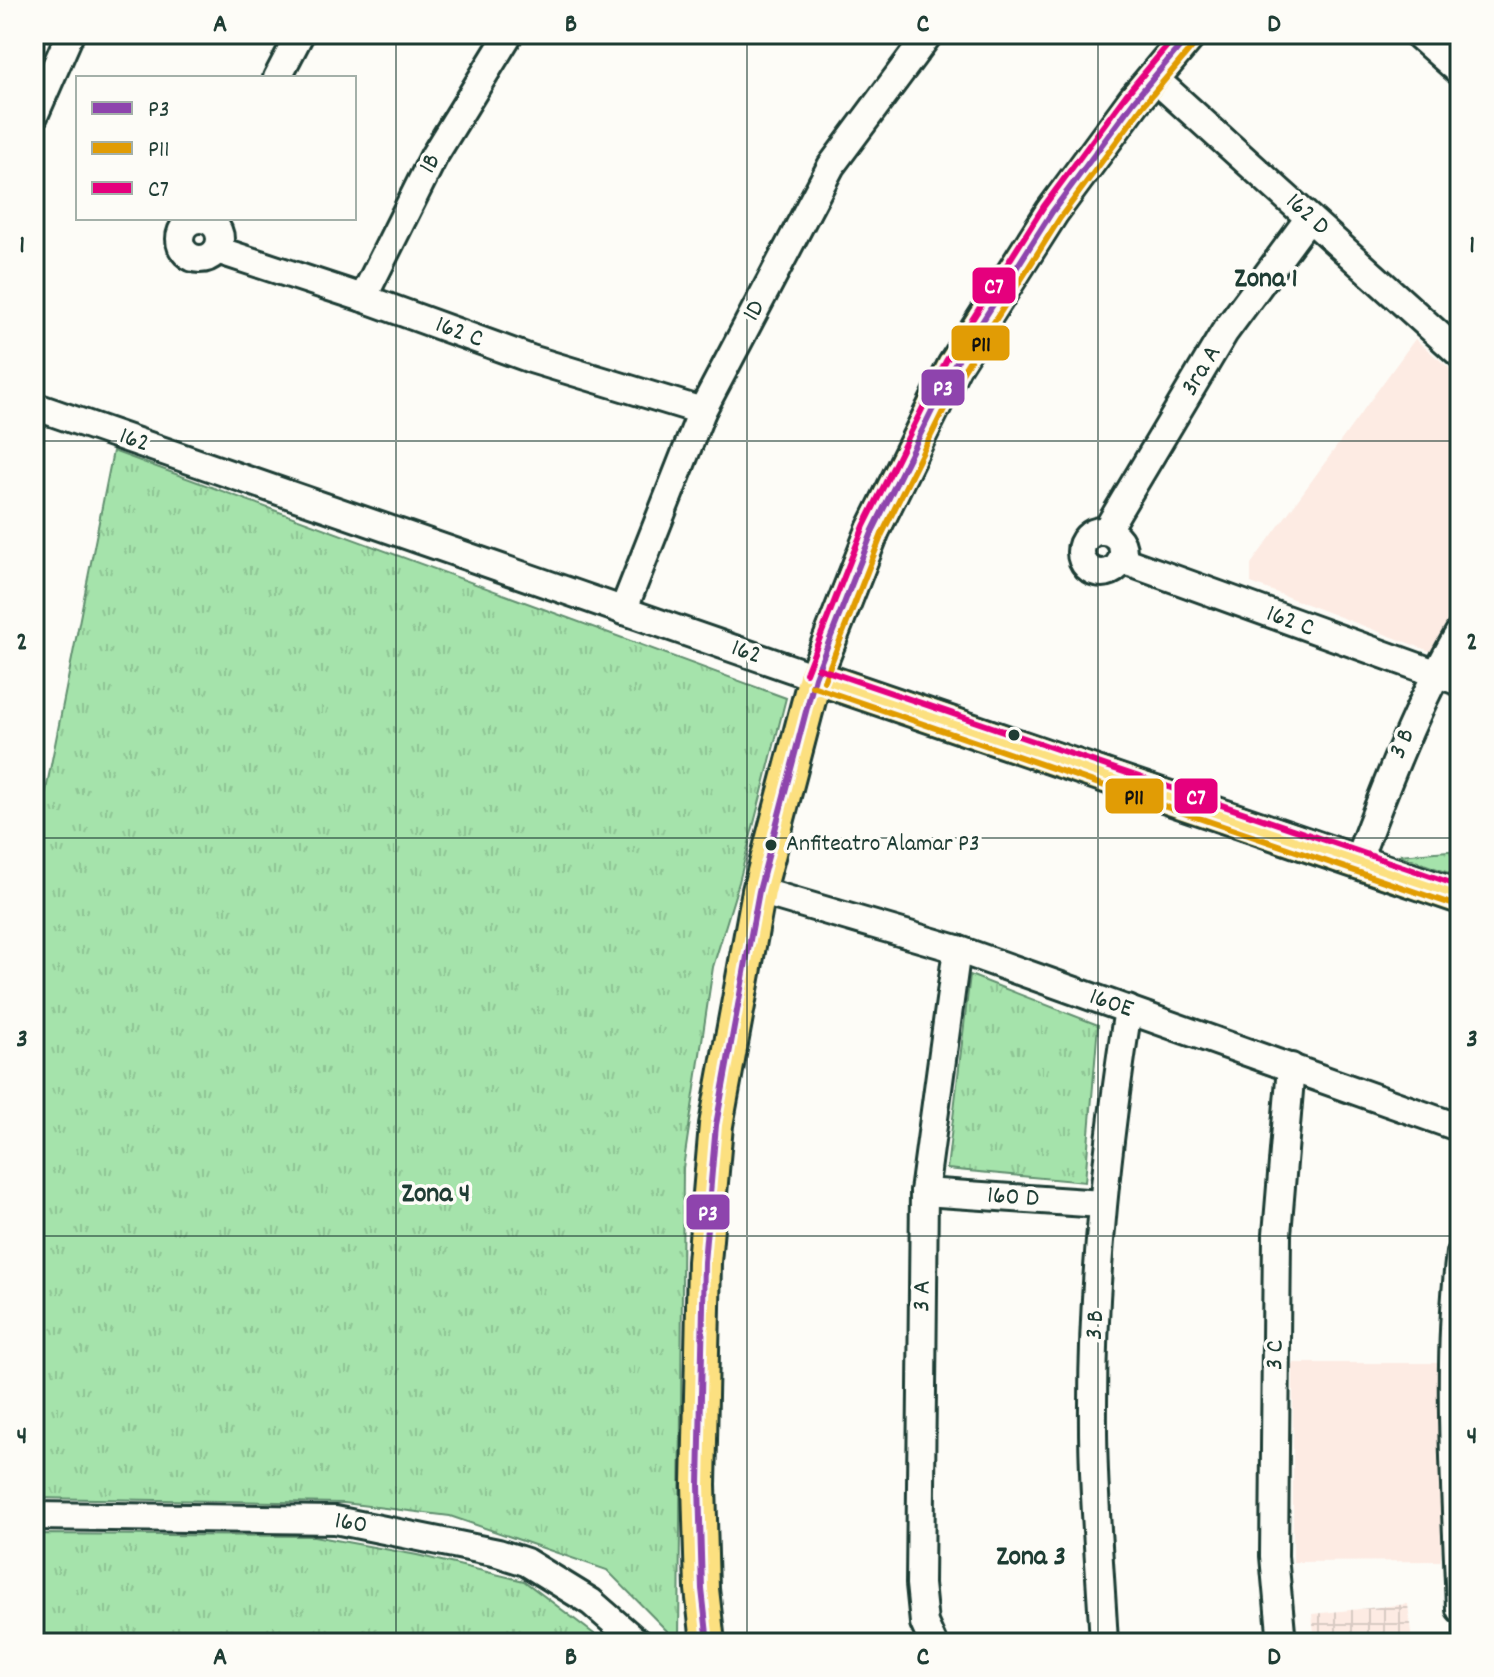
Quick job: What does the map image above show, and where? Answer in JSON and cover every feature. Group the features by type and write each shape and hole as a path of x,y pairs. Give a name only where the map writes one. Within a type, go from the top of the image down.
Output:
{"main road":[{"path":"708,1643 702,1589 699,1485 704,1262 716,1125 759,891 815,677 873,530 954,366 1052,212 1153,77 1190,34"},
{"name":"162","path":"815,677 1460,897"}],"street":[{"path":"34,116 70,34"},
{"path":"278,76 300,34"},
{"name":"1B","path":"363,298 434,156 509,34"},
{"name":"1D","path":"623,611 702,411 831,166 929,34"},
{"path":"1417,34 1460,72"},
{"name":"162 D","path":"1153,77 1460,354"},
{"name":"3ra A","path":"1106,531 1224,333 1309,218"},
{"name":"162 C","path":"207,220 217,228 220,243 217,250 363,298 531,359 702,411"},
{"name":"162","path":"34,406 815,677"},
{"path":"1106,531 1118,539 1122,560 1111,571 1096,573 1084,564 1081,557 1083,543 1092,534 1106,531"},
{"name":"162 C","path":"1122,560 1448,678"},
{"name":"3 B","path":"1357,862 1391,771 1448,678 1460,631"},
{"name":"160E","path":"759,891 957,949 1460,1128"},
{"name":"3 A","path":"933,1643 924,1623 920,1584 924,1192 957,949"},
{"name":"3 B","path":"1104,1643 1093,1405 1102,1204 1128,1009"},
{"name":"3 C","path":"1282,1643 1274,1556 1277,1234 1291,1067"},
{"name":"160 D","path":"924,1192 1102,1204"},
{"path":"1460,1253 1454,1302 1453,1404 1460,1609"},
{"name":"160","path":"34,1516 335,1520 498,1553 526,1562 591,1602 638,1643"}],"shaded area":[{"path":"1415,339 1460,377 1460,608 1432,652 1251,583 1251,564"},
{"path":"1293,1363 1441,1363 1441,1561 1293,1562"},
{"path":"1408,1604 1412,1643 1315,1643 1312,1614"}],"green space":[{"path":"113,451 786,698 739,882 713,967 683,1168 679,1643 607,1570 450,1516 344,1503 34,1498 34,851"},
{"path":"1460,850 1460,877 1398,855"},
{"path":"970,975 1098,1025 1085,1182 947,1169"},
{"path":"37,1534 314,1536 417,1555 524,1581 606,1643 42,1643"}],"transit line":[{"name":"C7","path":"806,673 864,526 946,361 1044,206 1126,95 1177,34"},
{"name":"P3","path":"708,1643 702,1589 699,1485 704,1262 716,1125 759,891 815,677 873,530 954,366 1052,212 1134,101 1190,34"},
{"name":"P11","path":"824,681 882,534 963,371 1060,218 1142,107 1198,40"},
{"name":"C7","path":"818,668 1460,886"},
{"name":"P11","path":"812,686 1457,906"}],"place":[{"name":"Anfiteatro Alamar P3","path":"771,845"}],"district":[{"name":"Zona 1","path":"1266,281"},
{"name":"Zona 4","path":"436,1196"},
{"name":"Zona 3","path":"1031,1559"}]}
